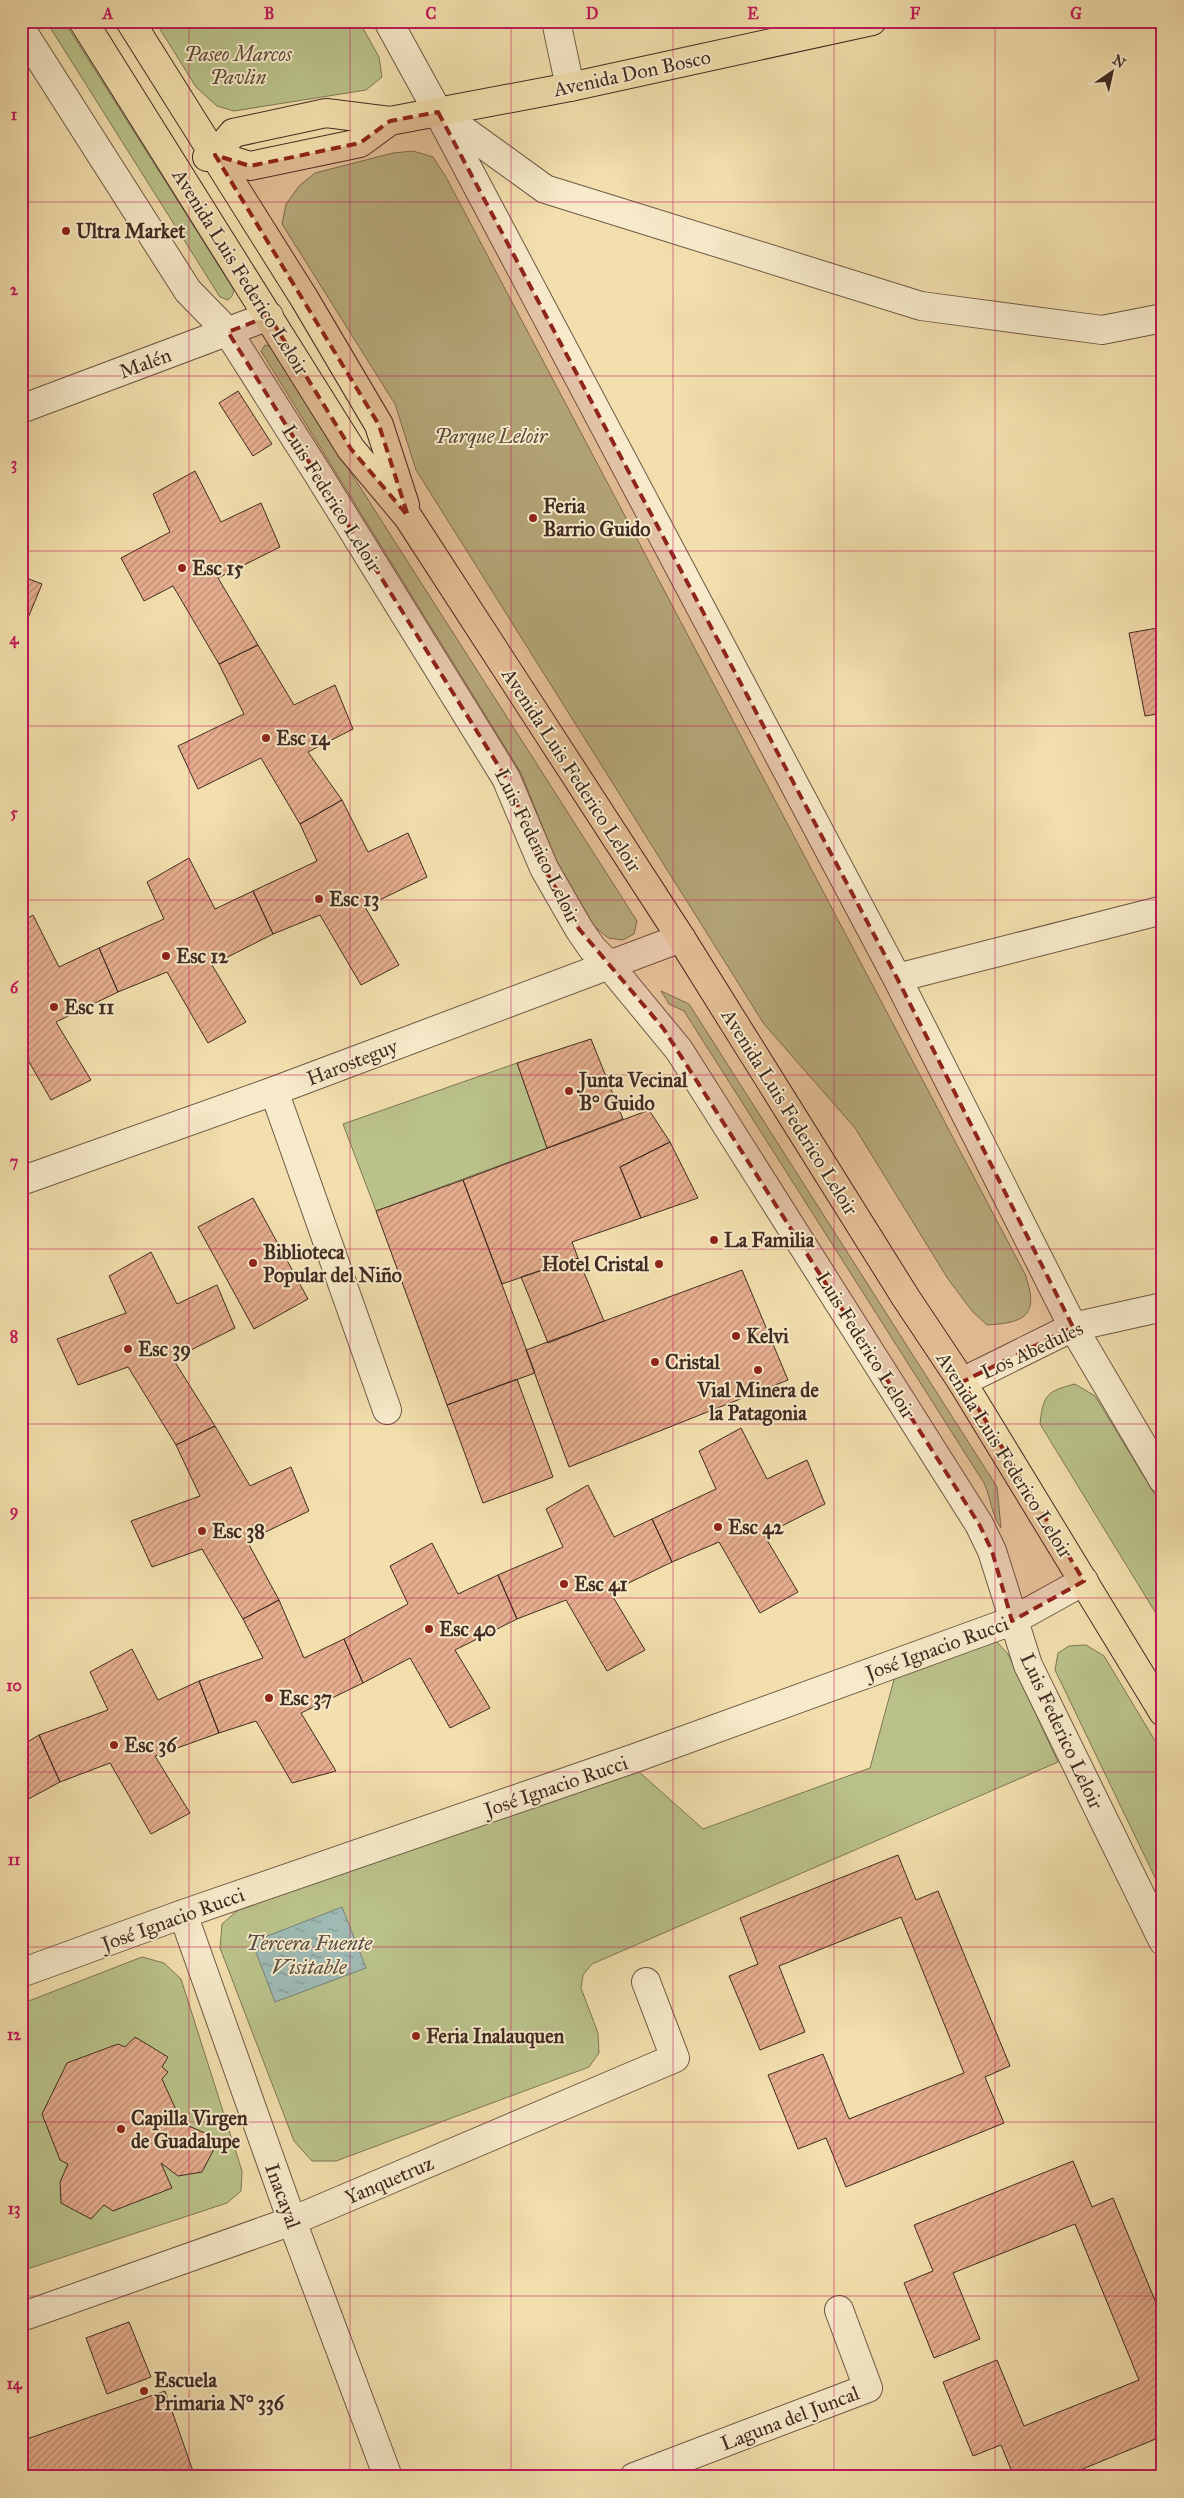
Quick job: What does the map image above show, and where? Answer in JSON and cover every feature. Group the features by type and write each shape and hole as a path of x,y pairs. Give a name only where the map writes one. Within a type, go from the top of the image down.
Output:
{"main road":[{"name":"Avenida Luis Federico Leloir","path":"83,21 351,449 408,517 681,938 906,1298 962,1382 1163,1712"},
{"name":"Avenida Luis Federico Leloir","path":"130,21 304,298 380,425 408,517"},
{"name":"Avenida Don Bosco","path":"215,155 233,133 326,113 390,121 570,87 872,21"},
{"name":"Avenida Don Bosco","path":"173,164 215,155 250,166 360,143 390,121"}],"street":[{"path":"388,21 897,978 1073,1327 1163,1480"},
{"path":"556,21 570,87"},
{"name":"Luis Federico Leloir","path":"21,29 188,291 228,332 506,778 544,868 579,930 592,948 609,965 679,1050 979,1524 992,1551 1012,1621 1028,1665 1163,1941"},
{"path":"438,112 545,189 921,306 1102,330 1163,318"},
{"name":"Malén","path":"21,409 269,316"},
{"path":"897,978 1163,910"},
{"name":"Harosteguy","path":"21,1181 274,1091 681,938"},
{"path":"274,1091 387,1410"},
{"name":"Los Abedules","path":"962,1382 1073,1327 1163,1307"},
{"name":"José Ignacio Rucci","path":"21,1973 183,1914 635,1758 1012,1621 1084,1581"},
{"name":"Inacayal","path":"183,1914 292,2221 388,2477"},
{"name":"Yanquetruz","path":"21,2316 292,2221 675,2058 646,1982"},
{"name":"Laguna del Juncal","path":"634,2477 868,2388 839,2310"}],"highlighted area":[{"path":"438,112 897,978 1073,1327 962,1382 1084,1581 1012,1621 992,1551 979,1524 663,1028 579,929 544,868 506,778 228,332 269,316 351,449 408,516 379,425 215,155 250,166 360,143 390,121"}],"green space":[{"path":"46,21 64,21 234,290 228,300 220,297"},
{"name":"Paseo Marcos Pavlin","path":"155,21 359,21 379,57 382,77 366,90 234,111 217,106 196,87"},
{"name":"Parque Leloir","path":"413,151 433,157 446,177 1025,1274 1031,1298 1027,1313 1021,1318 1012,1322 987,1325 972,1311 948,1279 855,1128 764,1024 416,470 395,404 282,224 286,204 300,185 315,173 393,153"},
{"path":"265,345 270,346 637,921 634,934 623,940 608,938 593,925 557,863 521,773 261,351"},
{"path":"661,991 689,1004 997,1487 1001,1528 995,1517 984,1483 684,1011 669,1004"},
{"path":"517,1063 547,1148 376,1211 343,1124"},
{"path":"1075,1384 1095,1396 1163,1508 1163,1625 1040,1424 1043,1406 1048,1396 1058,1389"},
{"path":"996,1641 1008,1654 1058,1762 592,1964 583,1975 581,1988 598,2033 599,2053 589,2067 336,2161 312,2161 294,2141 220,1948 222,1924 239,1909 637,1770 703,1829 870,1768 898,1665"},
{"path":"1086,1645 1104,1656 1163,1754 1163,1894 1055,1670 1058,1653 1069,1646"},
{"path":"142,1957 164,1963 181,1979 242,2171 241,2191 227,2203 21,2271 21,2004"}],"water":[{"name":"Tercera Fuente Visitable","path":"342,1907 366,1968 275,2002 252,1942"}],"building":[{"path":"238,391 272,444 253,456 219,403"},
{"name":"Esc 15","path":"195,471 221,522 261,503 280,547 218,578 258,645 219,664 173,586 144,601 121,558 170,532 153,494"},
{"path":"21,576 42,584 21,635"},
{"path":"1163,627 1163,713 1145,716 1129,633"},
{"name":"Esc 14","path":"258,645 294,705 335,685 353,729 308,752 342,800 300,824 261,758 198,789 178,746 244,714 219,664"},
{"name":"Esc 13","path":"342,800 368,852 408,833 427,877 365,907 399,965 361,985 320,915 273,934 253,891 317,861 300,824"},
{"name":"Esc 12","path":"189,858 215,909 253,891 273,934 212,965 246,1022 208,1043 167,972 118,992 99,948 164,919 147,882"},
{"name":"Esc 11","path":"33,915 59,967 99,948 118,992 56,1022 91,1080 51,1100 21,1048 21,922"},
{"name":"Junta Vecinal B° Guido","path":"591,1039 623,1119 547,1148 517,1063"},
{"path":"649,1110 670,1142 620,1167 641,1218 572,1242 578,1258 502,1284 463,1180"},
{"path":"670,1142 698,1198 641,1218 620,1167"},
{"path":"463,1180 535,1373 447,1405 376,1211"},
{"name":"Biblioteca Popular del Niño","path":"253,1198 308,1299 254,1329 198,1227"},
{"name":"Esc 39","path":"151,1252 177,1304 217,1285 235,1328 173,1359 215,1426 176,1445 128,1367 78,1385 57,1339 126,1313 109,1276"},
{"path":"578,1258 604,1321 548,1343 521,1277"},
{"name":"Cristal","path":"742,1270 788,1380 569,1467 526,1350"},
{"path":"517,1379 553,1477 483,1503 447,1405"},
{"name":"Esc 38","path":"215,1426 250,1486 291,1467 309,1511 247,1541 279,1600 243,1619 202,1549 152,1567 131,1521 200,1496 176,1445"},
{"name":"Esc 42","path":"741,1428 767,1479 807,1460 825,1504 764,1535 798,1592 760,1613 719,1542 672,1562 652,1519 716,1489 699,1451"},
{"name":"Esc 41","path":"588,1485 614,1537 652,1519 672,1562 610,1592 645,1650 607,1671 566,1600 517,1619 498,1575 563,1547 546,1509"},
{"name":"Esc 40","path":"432,1543 458,1594 498,1575 517,1619 455,1650 490,1708 450,1728 410,1658 363,1683 344,1639 408,1604 390,1566"},
{"name":"Esc 37","path":"279,1600 304,1658 344,1639 363,1683 301,1713 336,1771 292,1783 256,1721 219,1733 199,1681 263,1658 243,1619"},
{"name":"Esc 36","path":"132,1649 158,1700 199,1681 219,1733 155,1756 190,1813 151,1834 110,1763 60,1782 39,1735 108,1710 90,1672"},
{"path":"39,1735 60,1782 21,1803 21,1746"},
{"path":"898,1855 916,1900 938,1891 1010,2066 985,2077 1004,2123 846,2187 826,2138 798,2149 768,2075 823,2054 849,2119 964,2073 901,1917 779,1966 805,2032 760,2050 729,1976 758,1964 740,1918"},
{"name":"Capilla Virgen de Guadalupe","path":"135,2037 168,2057 162,2067 168,2072 162,2079 182,2123 207,2134 214,2149 202,2172 178,2176 161,2163 172,2188 113,2211 104,2205 91,2219 61,2203 60,2182 68,2164 60,2160 42,2114 67,2063 118,2044 125,2047"},
{"path":"1073,2161 1092,2207 1113,2198 1163,2320 1163,2382 1160,2384 1163,2391 1163,2436 1063,2477 1014,2477 1001,2445 973,2456 943,2382 997,2360 1024,2426 1139,2380 1075,2224 953,2273 980,2339 934,2358 904,2283 933,2271 914,2225"},
{"path":"129,2322 151,2377 107,2394 86,2338"},
{"name":"Escuela Primaria N° 336","path":"165,2391 195,2477 21,2477 21,2441"}],"place":[{"name":"Ultra Market","path":"66,231"},
{"name":"Feria Barrio Guido","path":"533,518"},
{"name":"Esc 15","path":"182,568"},
{"name":"Esc 14","path":"266,738"},
{"name":"Esc 13","path":"319,899"},
{"name":"Esc 12","path":"166,956"},
{"name":"Esc 11","path":"54,1007"},
{"name":"Junta Vecinal B° Guido","path":"569,1091"},
{"name":"La Familia","path":"714,1240"},
{"name":"Biblioteca Popular del Niño","path":"253,1263"},
{"name":"Hotel Cristal","path":"659,1264"},
{"name":"Kelvi","path":"736,1336"},
{"name":"Esc 39","path":"128,1349"},
{"name":"Cristal","path":"655,1362"},
{"name":"Vial Minera de la Patagonia","path":"758,1370"},
{"name":"Esc 42","path":"718,1527"},
{"name":"Esc 38","path":"202,1531"},
{"name":"Esc 41","path":"564,1584"},
{"name":"Esc 40","path":"429,1629"},
{"name":"Esc 37","path":"269,1698"},
{"name":"Esc 36","path":"114,1745"},
{"name":"Feria Inalauquen","path":"416,2036"},
{"name":"Capilla Virgen de Guadalupe","path":"121,2129"},
{"name":"Escuela Primaria N° 336","path":"144,2391"}]}
